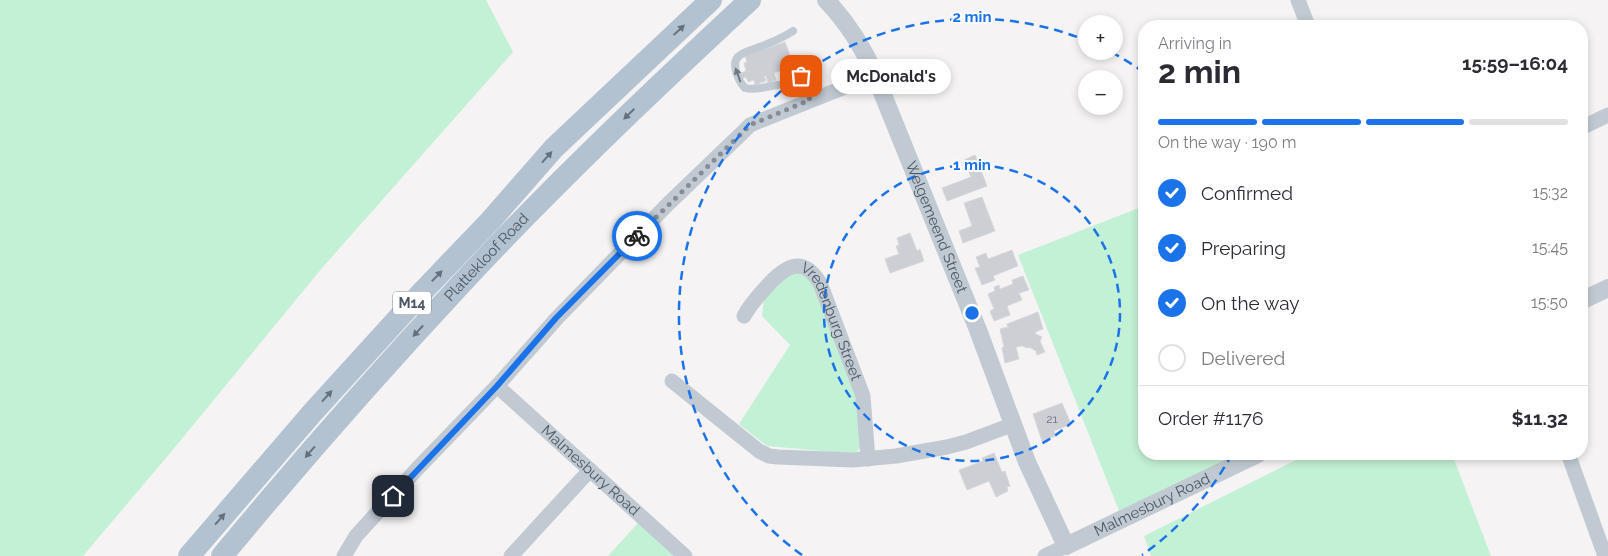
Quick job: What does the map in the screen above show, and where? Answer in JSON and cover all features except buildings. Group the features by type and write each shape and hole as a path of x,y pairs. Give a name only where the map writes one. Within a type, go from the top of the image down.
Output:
{"main road":[{"name":"Plattekloof Road","path":"189,556 313,412 424,290 491,220 554,148 711,0"},
{"name":"Plattekloof Road","path":"222,556 321,438 463,282 591,151 750,0"}],"street":[{"name":"Welgemeend Street","path":"826,0 853,33 875,75 975,321 1027,462 1066,546"},
{"path":"1298,0 1306,20"},
{"path":"344,556 362,529 497,386 556,318 668,204 750,125 875,75"},
{"path":"1588,124 1608,114"},
{"name":"Vredenburg Street","path":"744,316 751,304 781,272 788,268 800,266 814,274 820,283 862,396 868,459"},
{"path":"1588,298 1608,288"},
{"path":"672,381 759,451 769,456 853,460 896,456 966,442 1014,424"},
{"name":"Malmesbury Road","path":"497,386 684,556"},
{"name":"Malmesbury Road","path":"1046,556 1245,460"},
{"path":"1570,460 1605,556"},
{"path":"512,556 590,470"}],"lane":[{"path":"778,85 757,89 745,88 735,66 736,60 742,54 782,38 793,31"},
{"path":"801,76 810,100"}],"green space":[{"path":"0,0 486,0 513,52 322,268 83,556 0,556"},
{"path":"1138,208 1138,460 1229,460 1121,516 1018,255"},
{"path":"799,272 812,278 858,394 862,445 855,454 767,446 739,424 790,345 762,316 764,299 788,273"},
{"path":"1296,460 1454,460 1491,556 1151,556 1144,536"},
{"path":"638,523 674,556 608,556"}],"way so far":[{"path":"637,236 750,125 810,100 801,76"}],"place":[{"name":"McDonald's","path":"801,76"}],"route":[{"path":"393,496 497,386 556,318 637,236"}]}
